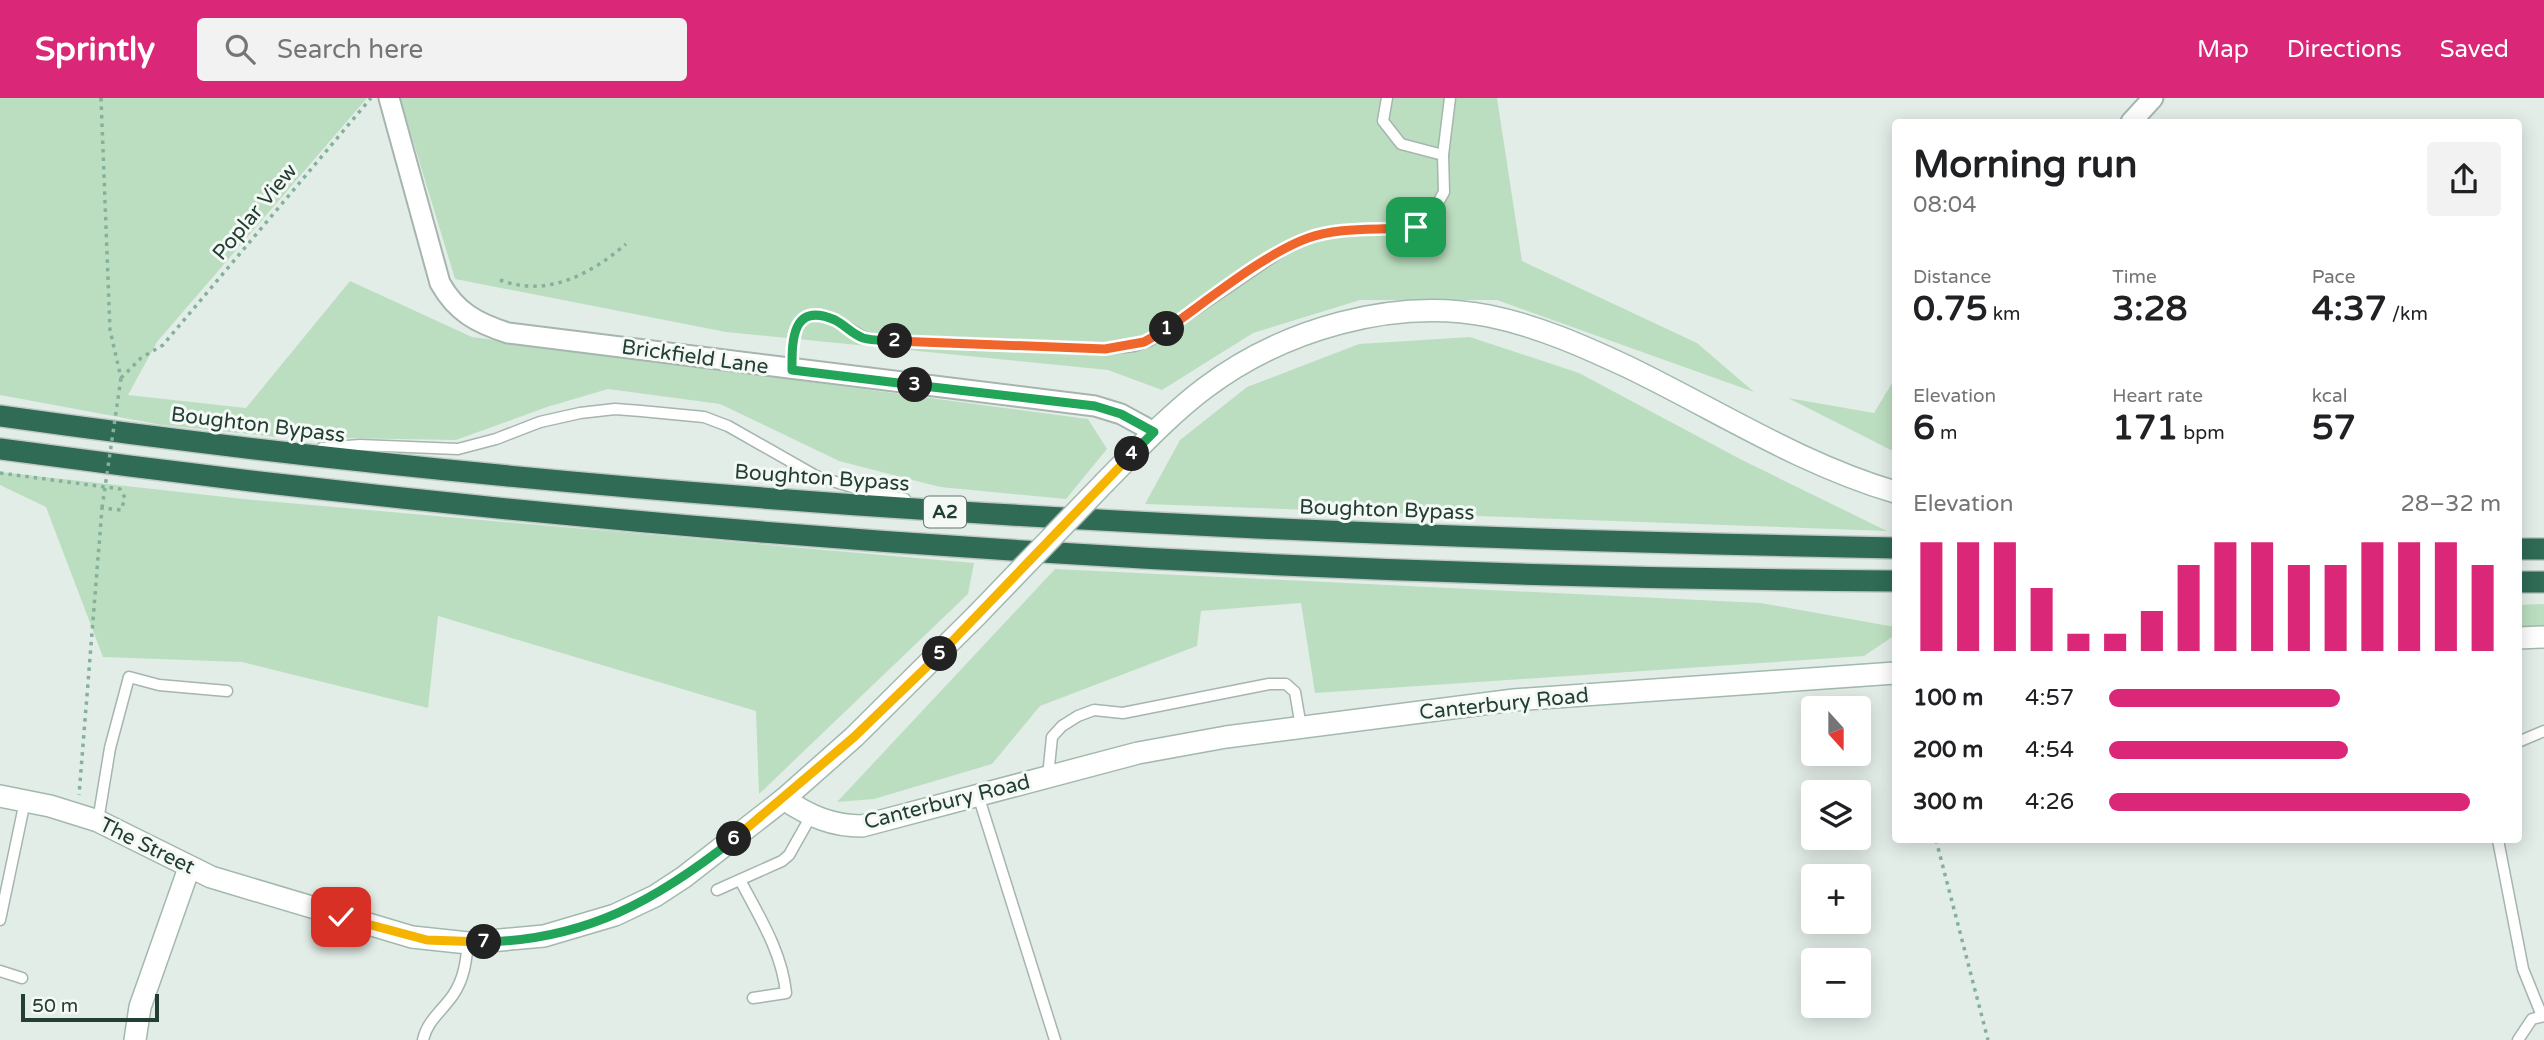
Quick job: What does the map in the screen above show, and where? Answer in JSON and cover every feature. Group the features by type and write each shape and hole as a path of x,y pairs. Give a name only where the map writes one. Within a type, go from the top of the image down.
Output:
{"highway":[{"name":"Boughton Bypass","path":"0,416 272,451 638,489 996,515 1399,535 1892,548"},
{"name":"A2","path":"0,449 409,500 878,541 1293,565 1892,581"},
{"path":"2522,549 2544,549"},
{"path":"2522,582 2544,582"}],"street":[{"name":"Brickfield Lane","path":"389,98 440,283 457,307 470,318 508,333 1095,406 1121,414 1154,432"},
{"path":"784,799 854,737 977,615 1154,432 1207,387 1259,354 1351,321 1387,314 1441,312 1487,316 1566,339 1629,368 1789,451 1869,485 1892,491"},
{"path":"2522,638 2544,637"},
{"name":"Canterbury Road","path":"784,799 811,816 841,825 862,826 1138,753 1226,737 1514,700 1892,673"},
{"name":"The Street","path":"0,796 88,818 189,868 235,885 412,937 468,943 526,939 560,933 638,905 684,877 784,799"},
{"path":"135,1040 140,1007 189,868"}],"lane":[{"path":"1387,98 1383,121 1401,144 1443,155"},
{"path":"792,370 792,335 795,327 802,321 816,317 834,320 861,337 875,340 1105,349 1144,342 1283,250 1309,237 1339,231 1416,227 1430,217 1444,192 1443,155 1450,98"},
{"path":"272,451 360,445 458,449 496,439 540,422 580,413 615,409 641,411 704,417 728,426 797,467 837,484 996,515"},
{"path":"88,818 129,677 159,685 227,691"},
{"path":"1048,776 1052,737 1062,726 1094,710 1123,713 1269,684 1286,684 1294,692 1301,727"},
{"path":"2522,740 2544,731"},
{"path":"978,794 1055,1040"},
{"path":"0,920 25,801"},
{"path":"717,891 786,858 811,816"},
{"path":"2499,843 2523,969 2543,1016 2532,1020 2518,1040"},
{"path":"740,880 778,955 786,993 753,998"},
{"path":"423,1040 426,1026 451,998 462,980 468,943"},
{"path":"0,971 22,978"}],"path":[{"path":"88,818 102,508 121,379 110,330 101,98"},
{"name":"Poplar View","path":"121,379 141,358 163,345 371,98"},
{"path":"500,280 508,283 554,285 598,268 626,244"},
{"path":"0,473 120,489 125,498 121,510 102,508"},
{"path":"1937,843 1988,1040"}],"green space":[{"path":"0,98 367,98 157,342 128,395 246,408 350,281 472,337 1088,419 1107,449 1066,499 940,487 839,461 720,404 608,389 547,407 456,440 277,437 162,425 0,395"},
{"path":"400,98 1497,98 1522,261 1697,343 1754,392 1497,300 1360,300 1253,333 1162,390 1108,370 726,332 455,279"},
{"path":"1470,337 1579,373 1742,460 1887,531 1145,504 1180,440 1247,387 1359,344"},
{"path":"1892,383 1892,450 1788,398 1874,413"},
{"path":"0,472 243,499 974,563 968,594 759,794 756,711 438,616 428,708 242,662 103,657 46,507 0,485"},
{"path":"1055,569 1761,603 1892,626 1892,637 1864,656 1315,693 1301,603 1201,611 1197,646 1040,706 992,764 874,799 837,802"},
{"path":"2544,604 2544,631 2522,632 2522,605"}],"route":[{"path":"341,917 427,940 498,942 575,929 615,915 655,896 684,877 784,799 854,737 914,680 1154,432 1121,414 1095,406 792,370 792,335 795,327 802,321 824,317 842,324 854,334 875,340 1078,349 1123,348 1152,340 1283,250 1309,237 1339,231 1416,227"}]}
